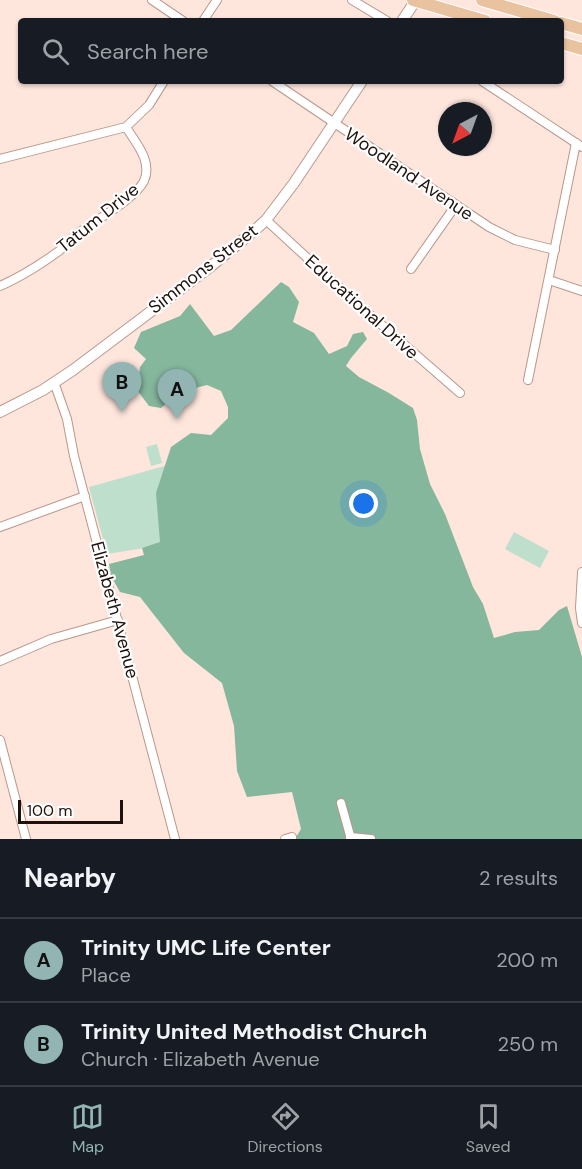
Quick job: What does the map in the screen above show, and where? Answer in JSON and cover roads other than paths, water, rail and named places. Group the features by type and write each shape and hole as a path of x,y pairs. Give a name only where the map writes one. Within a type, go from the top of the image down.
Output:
{"main road":[{"path":"415,0 475,18"},
{"path":"482,0 544,18"},
{"path":"564,24 582,29"},
{"path":"564,44 582,49"}],"street":[{"path":"152,0 179,18"},
{"path":"205,18 217,0"},
{"path":"352,0 382,18"},
{"path":"404,18 415,0"},
{"path":"0,159 126,127 149,105 162,84"},
{"name":"Woodland Avenue","path":"276,84 489,227 515,240 555,250"},
{"name":"Simmons Street","path":"0,412 54,382 210,267 266,220 294,183 360,84"},
{"path":"487,84 579,145 528,380"},
{"name":"Tatum Drive","path":"0,286 18,278 60,250 80,232 113,209 144,180 145,156 126,127"},
{"path":"411,269 456,205"},
{"name":"Educational Drive","path":"266,220 352,300 460,393"},
{"path":"549,280 582,291"},
{"name":"Elizabeth Avenue","path":"54,382 67,419 68,431 175,839"},
{"path":"0,527 86,496"},
{"path":"582,572 580,608 582,623"},
{"path":"0,661 51,639 118,620"},
{"path":"0,740 26,839"},
{"path":"341,803 351,838 371,839"}],"place":[{"name":"Trinity United Methodist Church","path":"122,412"},
{"name":"Trinity UMC Life Center","path":"177,419"}]}
